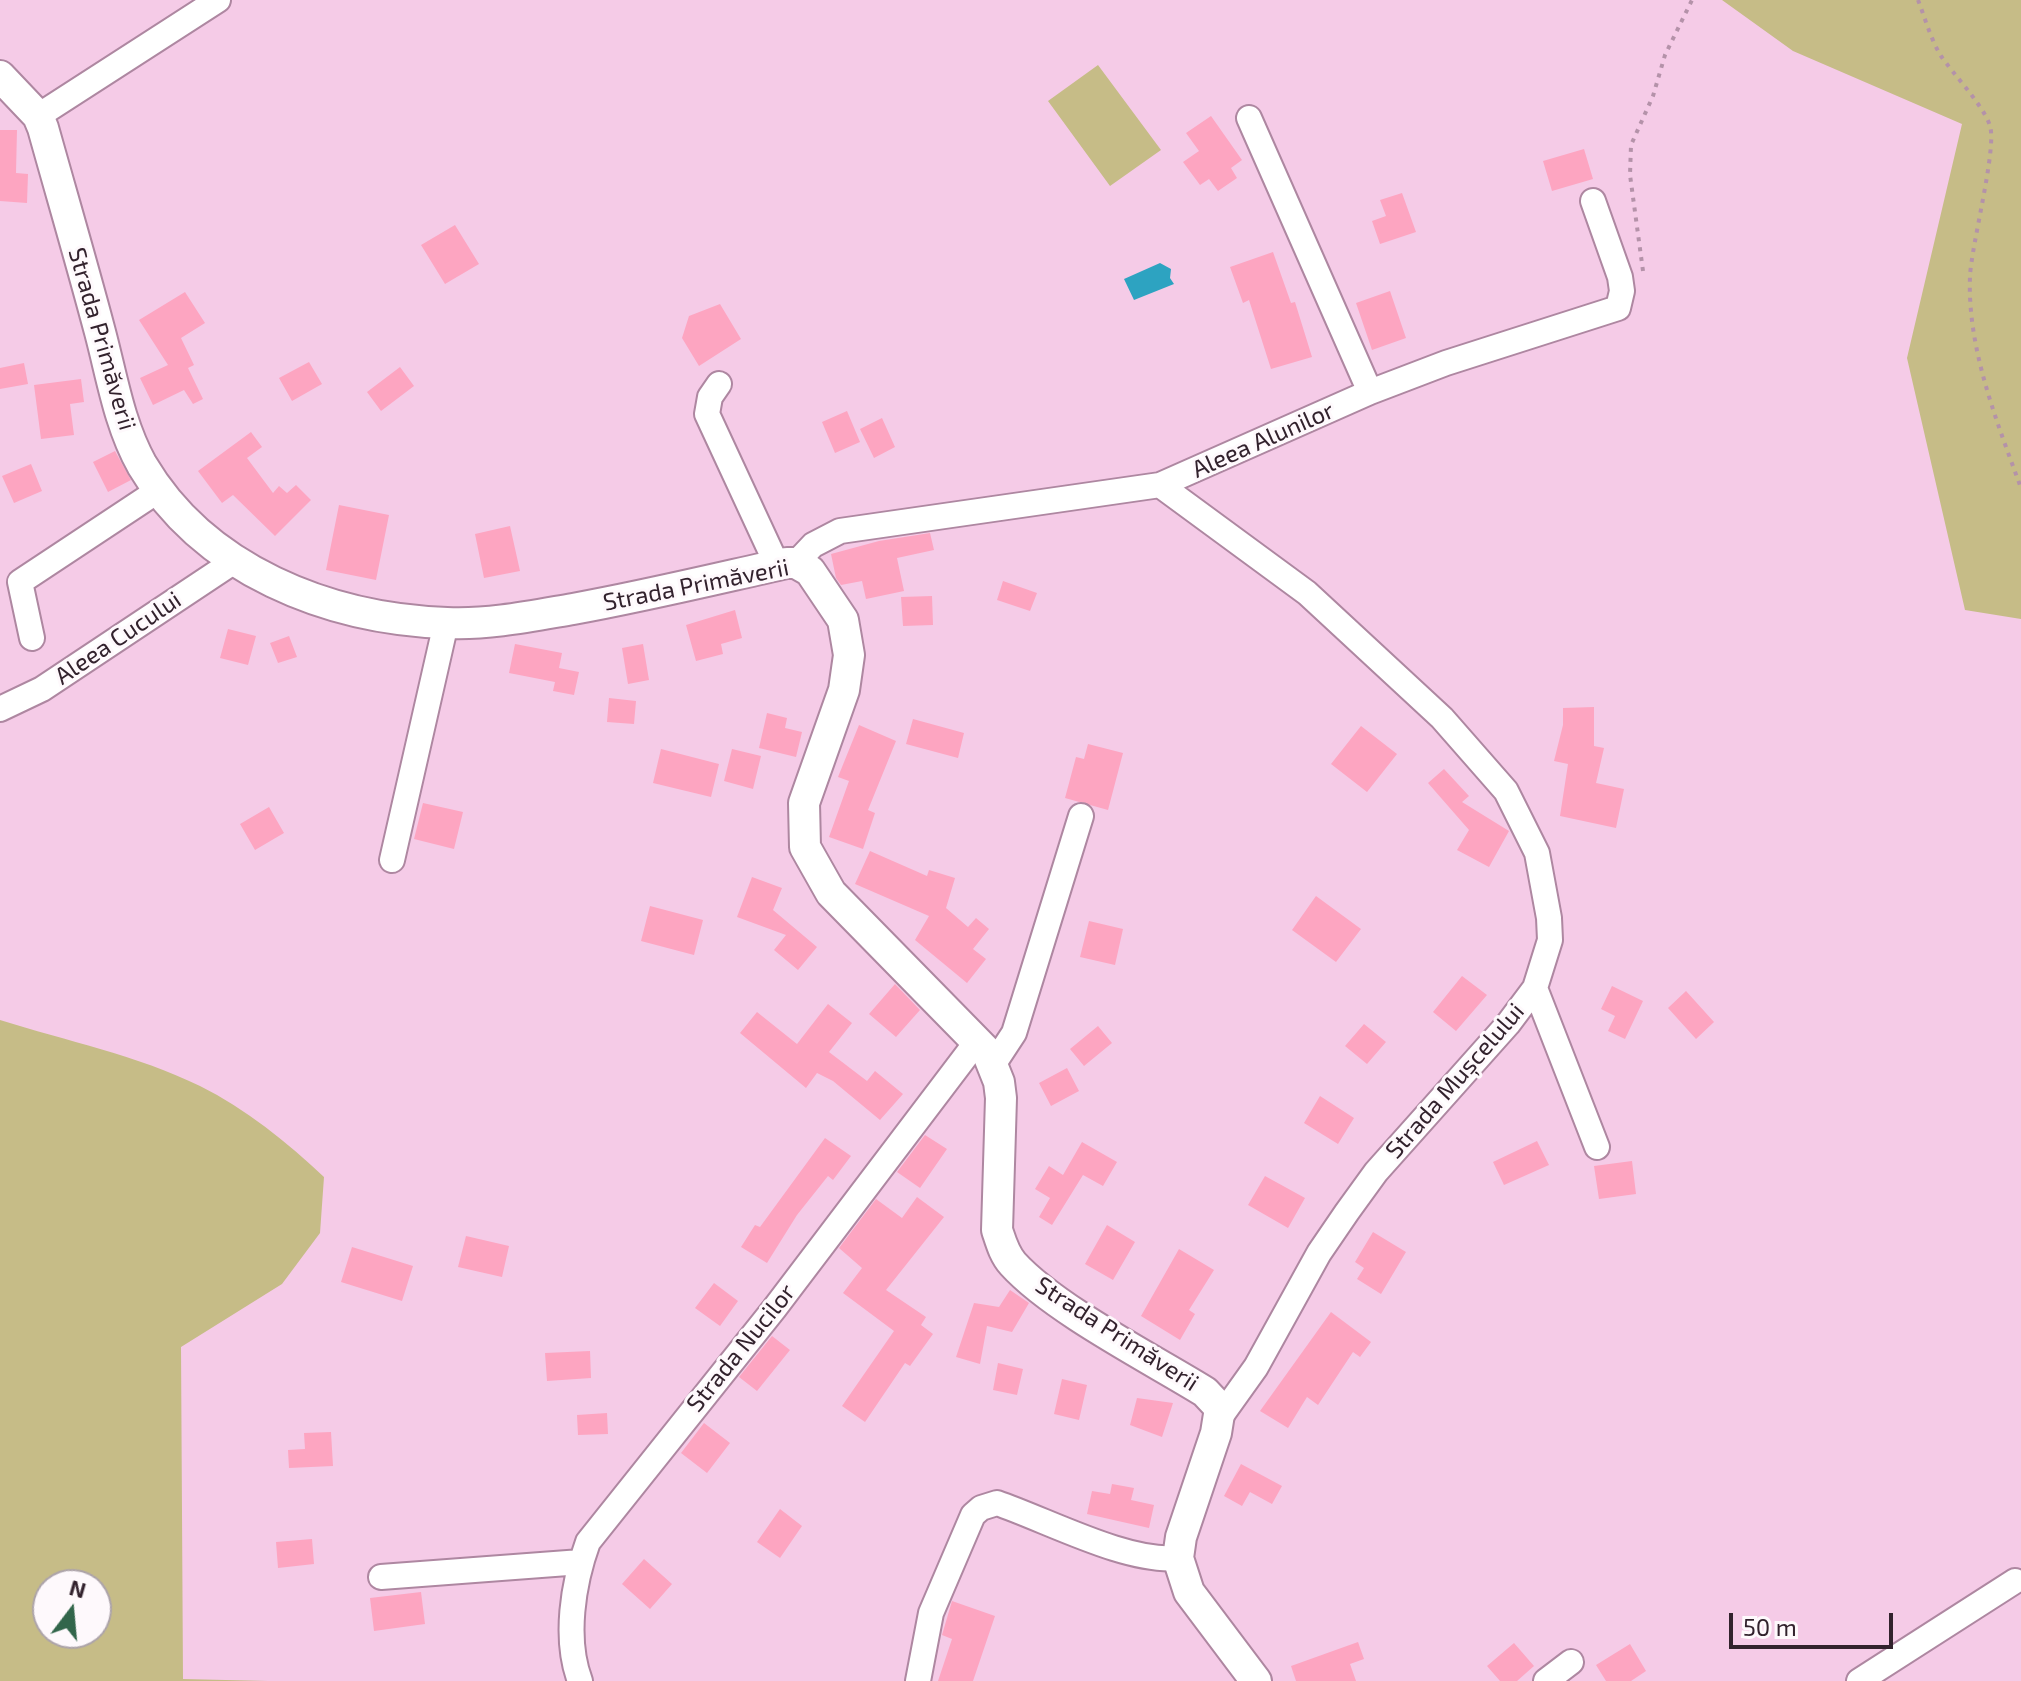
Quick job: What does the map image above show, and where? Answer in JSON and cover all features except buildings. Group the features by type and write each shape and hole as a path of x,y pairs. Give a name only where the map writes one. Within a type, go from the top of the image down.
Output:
{"street":[{"path":"38,116 218,0"},
{"name":"Strada Primăverii","path":"0,76 38,116 121,415 141,463 183,519 233,562 284,587 330,603 389,616 446,623 513,620 644,596 786,564 810,571 843,620 849,655 844,690 804,803 805,847 831,893 986,1053 1001,1098 997,1230 1007,1255 1068,1307 1215,1399 1221,1416"},
{"path":"1249,118 1370,392"},
{"name":"Aleea Alunilor","path":"786,564 840,531 1160,485 1370,392 1446,363 1618,308 1622,291 1620,277 1593,201"},
{"path":"719,384 710,397 707,414 786,564"},
{"name":"Strada Mușcelului","path":"1160,485 1307,593 1367,645 1442,718 1506,791 1537,853 1547,896 1550,940 1535,988 1376,1172 1319,1253 1256,1367 1221,1416"},
{"path":"32,638 20,582 159,490"},
{"name":"Aleea Cucului","path":"0,709 42,689 233,562"},
{"path":"392,860 446,623"},
{"name":"Strada Nucilor","path":"580,1681 572,1627 581,1562 599,1524 986,1053 1014,1033 1081,816"},
{"path":"1535,988 1597,1147"},
{"path":"1221,1416 1181,1537 1178,1558 1189,1592 1256,1681"},
{"path":"918,1681 936,1600 973,1515 981,1508 997,1503 1133,1556 1157,1560 1178,1558"},
{"path":"381,1577 581,1562"},
{"path":"1859,1681 2015,1581"},
{"path":"1546,1681 1571,1662"}],"path":[{"path":"1642,276 1645,265 1630,175 1631,145 1674,33 1692,0"},
{"path":"1918,0 1939,53 1990,124 1992,143 1973,238 1970,280 1977,342 1993,412 2021,488"}],"shaded area":[{"path":"1722,0 2021,0 2021,619 1965,610 1907,358 1962,124 1793,51"},
{"path":"1098,65 1161,150 1110,186 1048,101"},
{"path":"0,1020 126,1057 200,1086 265,1127 324,1177 320,1233 282,1284 181,1347 183,1679 268,1681 0,1681"}],"water":[{"path":"1160,263 1171,269 1170,278 1174,284 1134,300 1124,279"}]}
